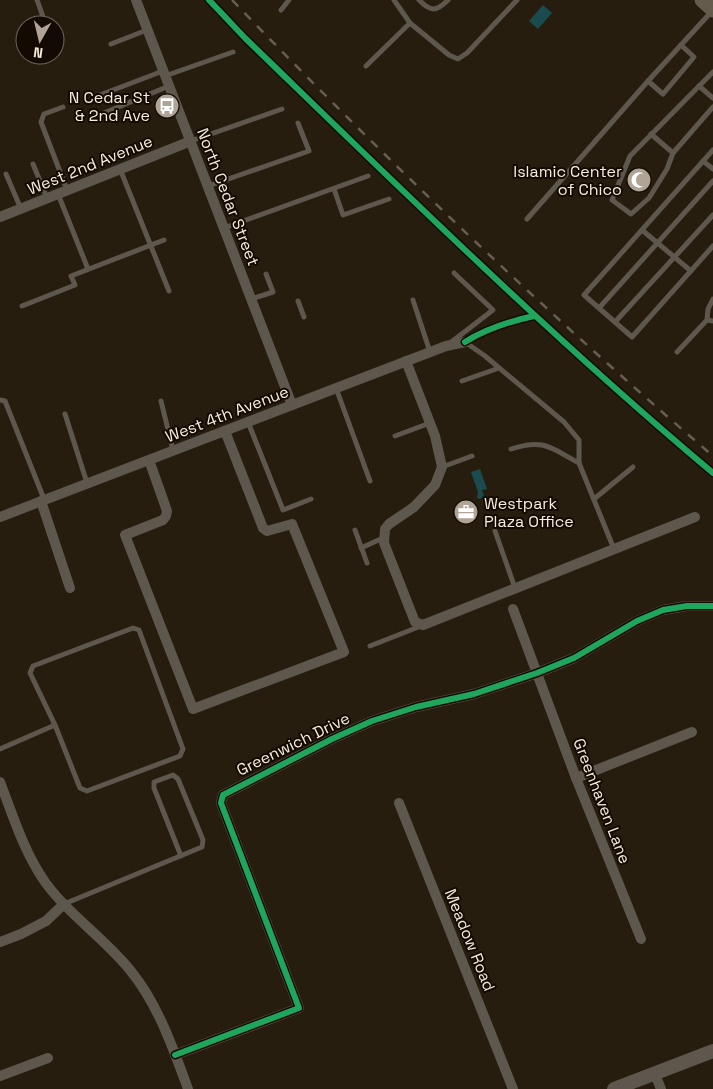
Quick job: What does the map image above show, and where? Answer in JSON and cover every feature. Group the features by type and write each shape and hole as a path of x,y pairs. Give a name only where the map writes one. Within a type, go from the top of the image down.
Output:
{"street":[{"name":"North Cedar Street","path":"136,0 292,406"},
{"name":"West 2nd Avenue","path":"0,217 191,141"},
{"name":"West 4th Avenue","path":"1,514 43,501 446,346 465,342"},
{"path":"406,361 440,452 442,467 435,485 414,507 389,524 385,529 384,543 415,622 423,624 695,517"},
{"path":"149,460 167,511 166,516 163,520 125,535 193,709 344,652 292,524 267,531 263,528 226,431"},
{"path":"43,501 70,588"},
{"name":"Greenwich Drive","path":"175,1055 299,1008 221,803 223,795 332,739 372,722 416,707 474,694 537,673 574,658 637,621 663,610 687,606 713,606"},
{"name":"Greenhaven Lane","path":"513,608 576,778 641,939"},
{"path":"576,778 692,732"},
{"path":"0,782 20,836 45,882 64,904 129,969 151,1002 188,1089"},
{"name":"Meadow Road","path":"399,803 513,1089"},
{"path":"0,942 46,921 64,904"},
{"path":"614,1089 713,1051"},
{"path":"0,1076 48,1058"},
{"path":"632,1089 655,1074"},
{"path":"655,1074 661,1089"}],"lane":[{"path":"37,0 42,15"},
{"path":"281,10 289,0"},
{"path":"394,0 410,22 449,55 458,59 467,53 517,0"},
{"path":"419,0 432,10 442,6 448,0"},
{"path":"527,219 681,45 710,5"},
{"path":"366,66 410,22"},
{"path":"111,44 147,30"},
{"path":"648,81 663,94 694,58 681,45"},
{"path":"100,95 233,52"},
{"path":"713,72 630,156 612,200 631,214 649,198 667,169 673,153 713,107"},
{"path":"104,113 169,86"},
{"path":"699,86 713,98"},
{"path":"62,106 44,114 41,122 88,269"},
{"path":"191,141 282,108"},
{"path":"208,186 309,150 298,123"},
{"path":"651,134 673,153"},
{"path":"713,150 584,295 632,337 713,246"},
{"path":"703,161 713,169"},
{"path":"33,164 46,198"},
{"path":"120,169 169,291"},
{"path":"6,174 21,209"},
{"path":"224,228 368,176"},
{"path":"599,308 713,181"},
{"path":"334,189 343,215 389,199"},
{"path":"615,322 713,215"},
{"path":"642,230 691,271"},
{"path":"22,306 75,285 72,276 164,240"},
{"path":"446,346 492,310 454,273"},
{"path":"251,299 273,292 266,274"},
{"path":"677,352 710,321 708,309 713,299"},
{"path":"413,300 430,352"},
{"path":"298,301 304,317"},
{"path":"465,342 564,422 575,434 579,440 579,463 614,549"},
{"path":"462,381 499,368"},
{"path":"336,388 370,481"},
{"path":"0,400 5,401 43,501"},
{"path":"161,401 173,451"},
{"path":"65,414 87,484"},
{"path":"248,422 283,510 311,499"},
{"path":"395,436 430,423"},
{"path":"511,449 527,444 545,445 579,463"},
{"path":"442,467 472,456"},
{"path":"594,499 633,468"},
{"path":"355,530 367,563"},
{"path":"495,530 515,588"},
{"path":"361,548 384,538"},
{"path":"370,646 423,624"},
{"path":"133,628 140,630 183,749 180,756 87,791 80,788 55,725 30,673 33,666 133,628"},
{"path":"0,749 55,725"},
{"path":"64,904 181,856 202,847 202,840 178,780 173,775 170,775 154,782 154,788 181,856"}],"water":[{"path":"543,5 552,13 538,29 529,21"},
{"path":"480,469 487,489 482,490 484,496 480,499 477,498 478,492 471,472"}],"railway":[{"path":"232,0 348,118 467,234 650,402 713,456"}],"cycle path":[{"path":"209,0 245,38 475,260 652,421 713,473"},
{"path":"465,342 499,326 534,316"},
{"path":"175,1055 299,1008 221,803 223,795 332,739 372,721 416,707 474,694 537,673 574,658 637,621 663,610 687,606 713,606"}],"place":[{"name":"N Cedar St & 2nd Ave","path":"167,106"},
{"name":"Islamic Center of Chico","path":"639,180"},
{"name":"Westpark Plaza Office","path":"466,512"}]}
